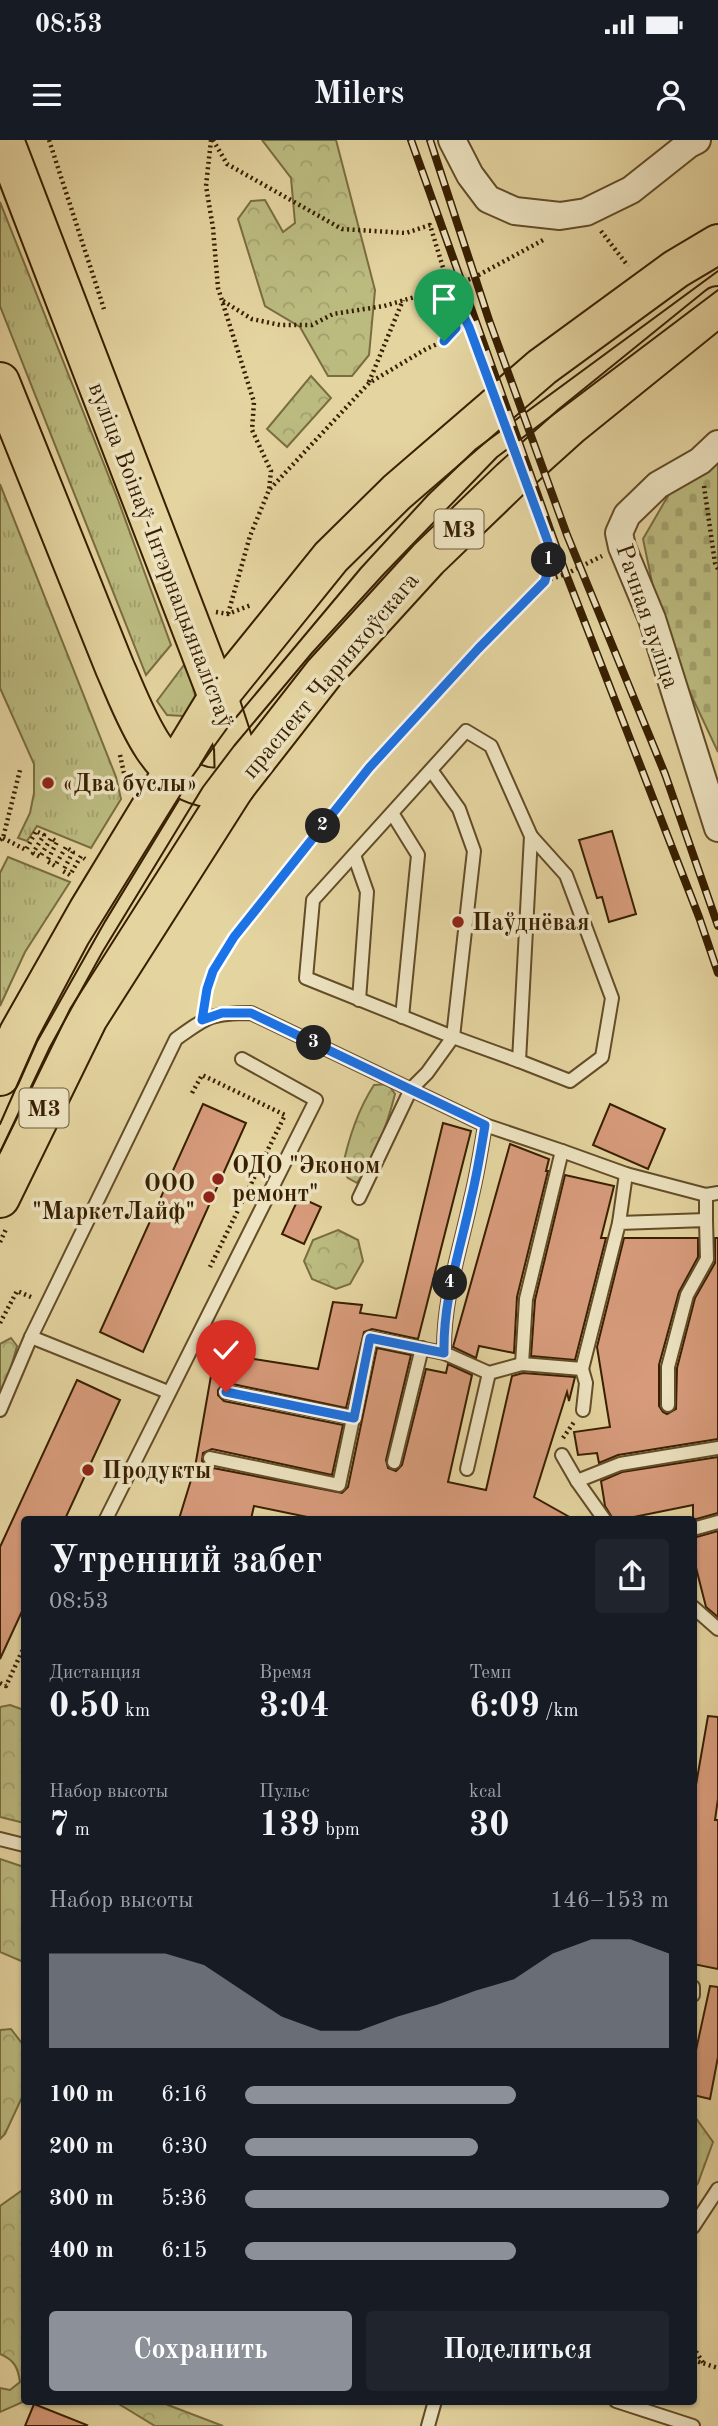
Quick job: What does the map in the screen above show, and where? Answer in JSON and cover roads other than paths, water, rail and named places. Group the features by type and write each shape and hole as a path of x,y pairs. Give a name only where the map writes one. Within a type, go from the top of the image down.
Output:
{"main road":[{"name":"вуліца Воінаў-Інтэрнацыяналістаў","path":"5,140 218,697 234,746 235,787"},
{"name":"М3","path":"0,1076 19,1033 88,911 218,697 331,557 397,492 542,367 676,269 718,244"},
{"name":"праспект Чарняхоўскага","path":"5,1209 88,1018 235,787 324,673 428,559 571,425 718,306"},
{"path":"0,382 115,668 160,758 173,772 203,787 235,787"}],"street":[{"path":"452,140 470,175 488,199 515,211 560,216 586,212 631,190 691,141"},
{"name":"Рачная вуліца","path":"709,453 658,485 627,515 619,533 622,547 652,619 718,828"}],"lane":[{"path":"466,731 491,746 531,836 566,875 612,998 602,1057 570,1081 306,978 313,900 392,813 466,731"},
{"path":"359,1198 411,1089 427,1073 453,1037 474,851 460,809 431,770"},
{"path":"392,813 418,855 402,1017"},
{"path":"519,1061 531,836"},
{"path":"354,855 367,892 359,1000"},
{"path":"0,1410 31,1337 176,1039 202,1020 222,1013 251,1013 485,1125 626,1174 712,1194 706,1220 707,1259 688,1295 671,1355 668,1367 668,1405"},
{"path":"107,1516 317,1100 242,1059"},
{"path":"444,1353 443,1329 449,1285 471,1199 485,1125"},
{"path":"522,1364 526,1299 562,1151"},
{"path":"583,1410 586,1383 582,1369 618,1223 626,1174"},
{"path":"618,1223 706,1220"},
{"path":"31,1337 168,1392"},
{"path":"210,1458 339,1485 370,1338 444,1353 489,1373 522,1364 582,1369"},
{"path":"394,1462 422,1348"},
{"path":"467,1469 489,1373"},
{"path":"226,1392 354,1418"},
{"path":"577,1481 620,1464 718,1448"},
{"path":"562,1455 602,1516"},
{"path":"697,1528 718,1522"},
{"path":"697,1611 718,1629"},
{"path":"0,1839 21,1844"},
{"path":"697,2221 718,2189"},
{"path":"428,2426 434,2405"},
{"path":"628,2405 693,2426"}],"tram line":[{"path":"0,1124 38,1038 88,944 189,781 228,727 361,568 428,495 476,449 718,271"},
{"path":"0,1152 50,1047 103,951 203,787 234,746 312,653 497,457 718,290"}],"railway":[{"path":"411,140 566,574 699,917 718,973"},
{"path":"430,140 489,320 567,535 665,774 718,926"}],"place":[{"name":"«Два буслы»","path":"48,783"},
{"name":"Паўднёвая","path":"458,922"},
{"name":"ОДО \"Эконом ремонт\"","path":"218,1179"},
{"name":"ООО \"МаркетЛайф\"","path":"209,1197"},
{"name":"Продукты","path":"88,1470"}]}
